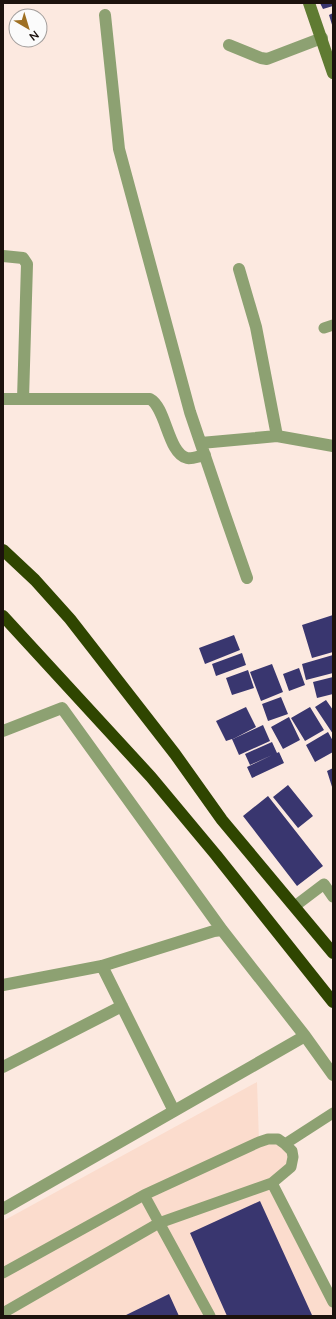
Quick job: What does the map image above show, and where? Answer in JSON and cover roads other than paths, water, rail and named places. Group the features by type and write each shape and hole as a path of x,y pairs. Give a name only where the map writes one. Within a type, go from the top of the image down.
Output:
{"highway":[{"path":"3,550 35,580 70,619 175,754 222,820 333,953"},
{"path":"3,616 151,777 216,855 333,1002"}],"street":[{"path":"309,3 333,73"},
{"path":"105,15 119,149 190,412 224,515 247,578"},
{"path":"229,45 261,58 268,59 322,38"},
{"path":"3,256 23,258 27,264 23,399"},
{"path":"239,269 256,327 278,436"},
{"path":"3,399 150,399 156,404 168,433 180,454 188,458 205,455"},
{"path":"201,443 278,436 333,446"},
{"path":"3,731 62,708 222,930 305,1036 333,1075"},
{"path":"3,984 102,966 214,930 222,930"},
{"path":"102,966 174,1111"},
{"path":"3,1067 122,1006"},
{"path":"3,1209 305,1036"}],"lane":[{"path":"295,906 324,884 333,897"},
{"path":"285,1144 333,1112"},
{"path":"3,1273 144,1194 258,1142 268,1139 278,1139 292,1151 293,1157 290,1167 272,1183 159,1222 3,1313"},
{"path":"272,1183 333,1302"},
{"path":"144,1194 210,1316"}]}
